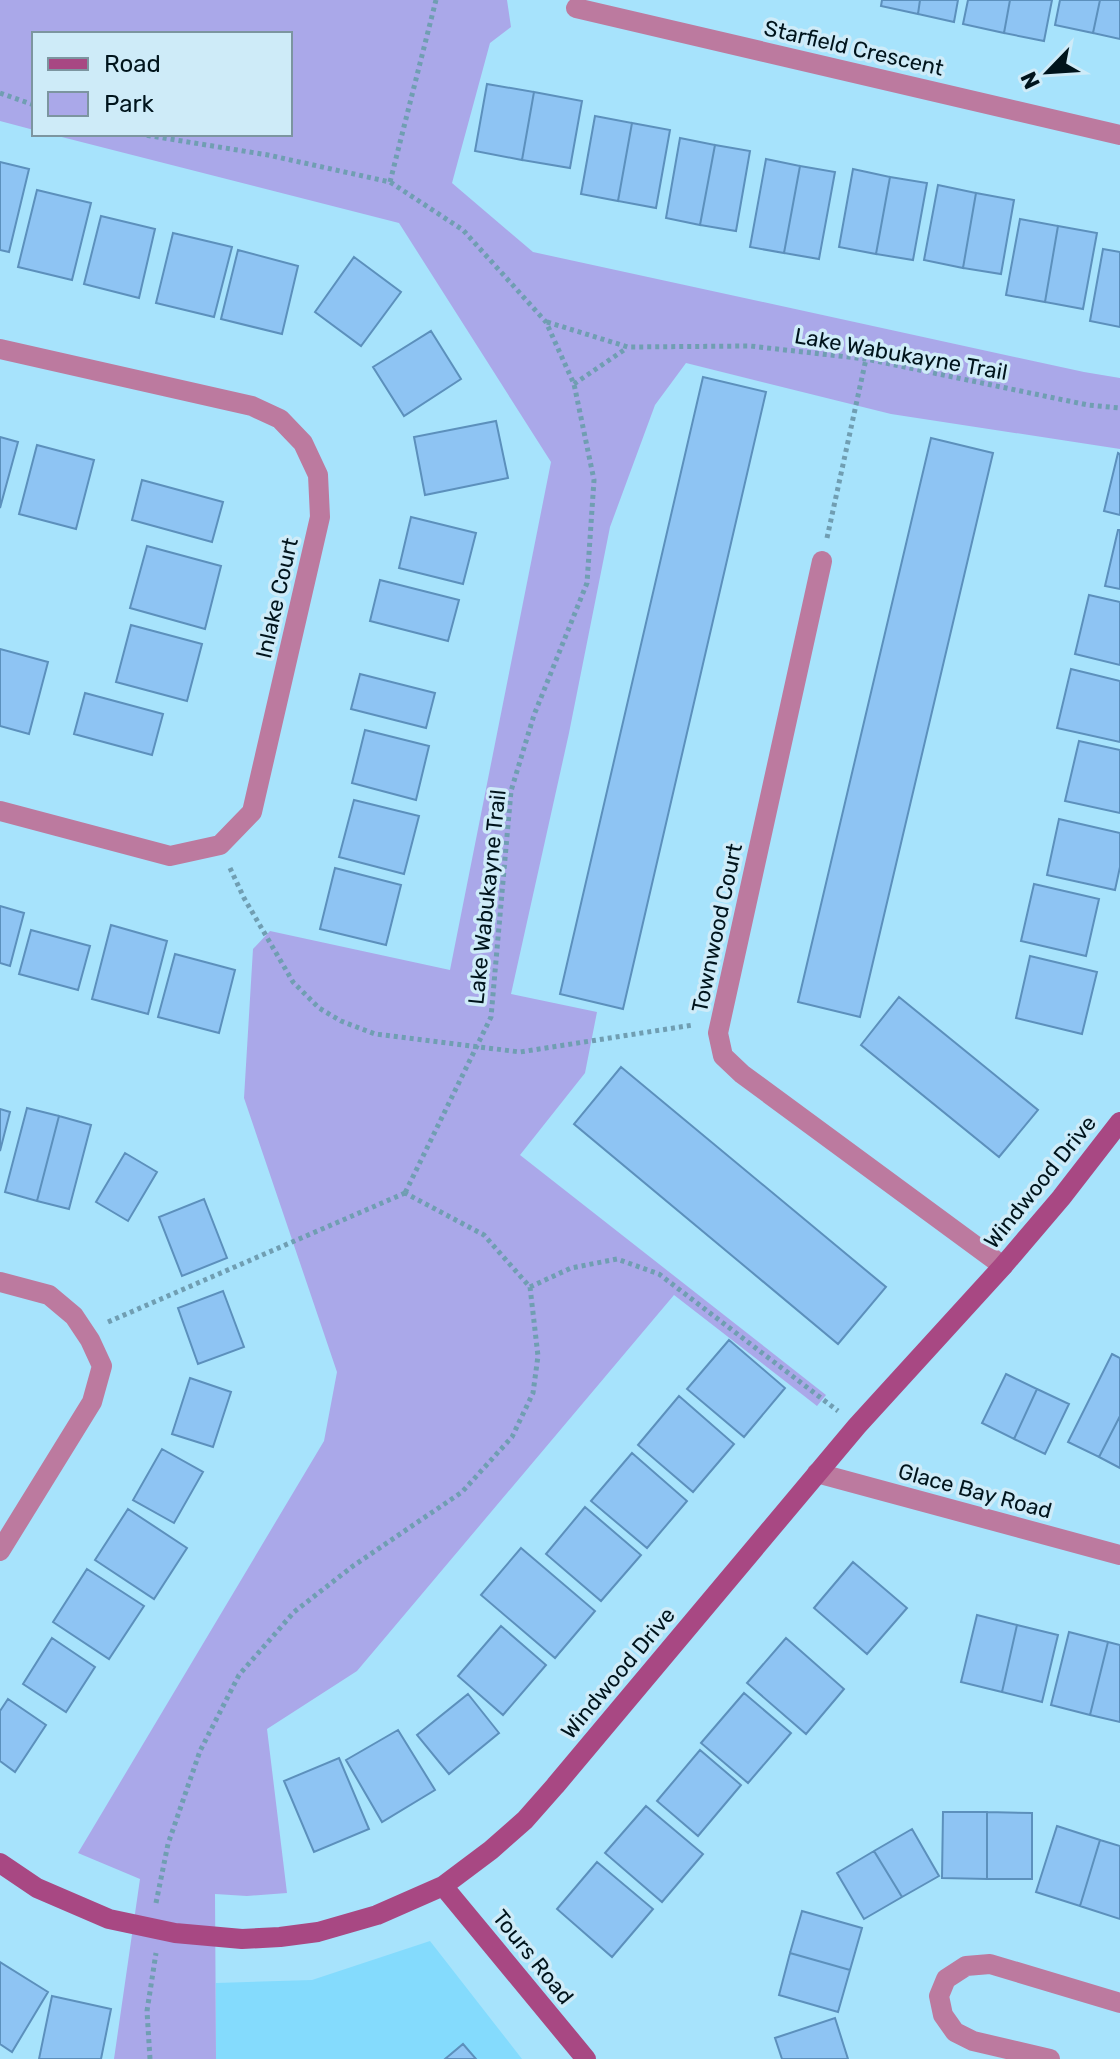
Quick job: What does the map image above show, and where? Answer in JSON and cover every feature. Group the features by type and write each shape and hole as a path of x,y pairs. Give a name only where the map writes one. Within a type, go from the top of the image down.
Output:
{"street":[{"name":"Starfield Crescent","path":"576,8 1120,135"},
{"name":"Inlake Court","path":"0,349 252,406 280,419 303,443 318,475 320,517 252,812 220,845"},
{"name":"Townwood Court","path":"822,561 718,1033 723,1056 742,1074 1003,1266"},
{"path":"0,811 170,856 220,845"},
{"name":"Windwood Drive","path":"0,1863 37,1888 109,1919 175,1933 242,1939 305,1934 377,1915 443,1886 525,1820 857,1426 1061,1198 1120,1122"},
{"path":"0,1282 49,1295 74,1316 102,1366 92,1402 0,1551"},
{"name":"Glace Bay Road","path":"817,1473 1120,1555"},
{"name":"Tours Road","path":"443,1886 586,2059"},
{"path":"1050,2059 973,2041 955,2032 943,2015 939,1996 946,1979 966,1966 990,1964 1120,2003"}],"path":[{"path":"390,182 436,0"},
{"path":"0,93 32,104"},
{"name":"Lake Wabukayne Trail","path":"151,136 268,155 390,182 463,230 546,322 574,384 594,480 587,583 534,715 511,791 491,1017 405,1193"},
{"name":"Lake Wabukayne Trail","path":"546,322 628,347 750,346 866,359 1088,405 1120,408"},
{"path":"574,384 628,347"},
{"path":"822,561 866,359"},
{"path":"220,845 244,898 293,982 319,1008 341,1021 375,1034 520,1052 721,1021"},
{"path":"90,1340 106,1323 405,1193 484,1235 530,1287 538,1356 533,1393 512,1437 462,1492 353,1566 294,1612 239,1675 200,1751 168,1844 155,1905 156,1953 147,2011 150,2059"},
{"path":"530,1287 571,1268 617,1259 659,1274 857,1426"}],"shaded area":[{"path":"430,1941 522,2059 216,2059 216,1983 312,1980"}],"green space":[{"path":"0,0 507,0 511,27 490,43 452,183 533,252 1120,378 1120,449 891,414 686,363 655,405 610,527 569,733 511,994 597,1012 585,1073 520,1155 826,1395 817,1406 674,1295 357,1671 267,1729 287,1893 247,1896 215,1894 216,2059 114,2059 140,1879 78,1853 324,1441 337,1372 244,1098 253,949 270,931 450,970 551,462 399,223 58,136 292,136 292,32 32,32 32,129 0,121"}],"building":[{"path":"882,0 920,0 918,14 881,6"},
{"path":"920,0 958,0 954,22 918,14"},
{"path":"968,0 1010,0 1004,33 963,24"},
{"path":"1010,0 1052,0 1044,41 1004,33"},
{"path":"1060,0 1100,0 1093,33 1055,25"},
{"path":"1100,0 1120,0 1120,39 1093,33"},
{"path":"487,84 534,92 522,160 475,151"},
{"path":"534,92 582,101 570,168 522,160"},
{"path":"595,116 632,123 618,201 581,194"},
{"path":"632,123 670,130 656,208 618,201"},
{"path":"680,138 715,145 700,225 666,218"},
{"path":"715,145 750,151 736,231 700,225"},
{"path":"766,159 800,166 784,253 750,247"},
{"path":"0,162 29,169 9,252 0,250"},
{"path":"800,166 835,172 819,259 784,253"},
{"path":"853,169 890,177 876,254 839,247"},
{"path":"890,177 927,183 913,260 876,254"},
{"path":"938,185 976,193 963,268 924,260"},
{"path":"37,190 91,203 72,280 18,267"},
{"path":"976,193 1014,200 1001,274 963,268"},
{"path":"101,216 155,229 139,298 84,284"},
{"path":"1020,219 1058,226 1045,302 1006,295"},
{"path":"1058,226 1097,233 1083,309 1045,302"},
{"path":"173,233 232,247 214,317 156,303"},
{"path":"1103,249 1120,252 1120,327 1090,321"},
{"path":"238,250 298,266 282,334 221,319"},
{"path":"354,257 401,292 361,346 315,312"},
{"path":"431,331 461,379 404,416 373,367"},
{"path":"703,377 766,392 623,1009 560,994"},
{"path":"496,421 508,478 425,495 414,437"},
{"path":"0,437 18,442 0,508"},
{"path":"931,438 993,453 860,1017 798,1002"},
{"path":"37,445 94,460 76,529 19,514"},
{"path":"1120,454 1120,515 1104,511"},
{"path":"142,480 223,502 212,542 132,520"},
{"path":"411,517 476,533 463,584 399,568"},
{"path":"1120,530 1120,589 1105,586"},
{"path":"147,546 221,566 205,629 130,608"},
{"path":"380,580 459,600 448,641 370,621"},
{"path":"1089,595 1120,602 1120,665 1075,654"},
{"path":"131,625 202,644 187,701 116,682"},
{"path":"0,649 48,662 29,734 0,726"},
{"path":"1071,669 1120,681 1120,742 1057,728"},
{"path":"360,674 435,693 426,728 351,709"},
{"path":"85,693 163,714 152,755 74,734"},
{"path":"365,730 429,746 416,800 352,783"},
{"path":"1079,741 1120,750 1120,813 1065,801"},
{"path":"354,800 419,816 404,874 339,857"},
{"path":"1059,819 1120,833 1120,867 1115,890 1047,875"},
{"path":"335,868 401,885 386,945 320,929"},
{"path":"1034,884 1099,899 1086,956 1021,941"},
{"path":"0,906 24,913 10,966 0,963"},
{"path":"111,925 167,941 148,1014 92,999"},
{"path":"31,930 90,946 78,990 19,974"},
{"path":"175,954 235,970 219,1033 158,1017"},
{"path":"1030,956 1097,972 1082,1034 1016,1018"},
{"path":"899,997 1038,1110 999,1157 861,1045"},
{"path":"621,1067 886,1287 838,1344 574,1124"},
{"path":"27,1108 59,1116 37,1201 5,1192"},
{"path":"0,1109 10,1112 0,1151"},
{"path":"59,1116 91,1125 69,1209 37,1201"},
{"path":"125,1153 157,1172 128,1221 96,1202"},
{"path":"204,1199 227,1258 182,1276 159,1217"},
{"path":"223,1291 244,1347 198,1364 178,1308"},
{"path":"729,1340 785,1388 744,1437 687,1389"},
{"path":"1112,1354 1120,1358 1120,1416 1099,1457 1068,1442"},
{"path":"1006,1374 1037,1389 1014,1439 982,1423"},
{"path":"190,1378 231,1392 213,1447 172,1434"},
{"path":"1037,1389 1069,1404 1045,1454 1014,1439"},
{"path":"679,1396 734,1444 693,1492 638,1445"},
{"path":"1120,1416 1120,1468 1099,1457"},
{"path":"162,1449 203,1472 174,1523 133,1500"},
{"path":"632,1453 687,1501 647,1548 591,1501"},
{"path":"585,1507 641,1555 601,1601 546,1554"},
{"path":"128,1509 187,1548 154,1599 95,1560"},
{"path":"521,1548 595,1611 555,1658 481,1595"},
{"path":"853,1562 907,1608 867,1654 814,1608"},
{"path":"87,1569 144,1606 109,1659 53,1622"},
{"path":"977,1615 1017,1625 1002,1692 961,1682"},
{"path":"1017,1625 1058,1635 1042,1702 1002,1692"},
{"path":"501,1626 546,1665 503,1715 458,1676"},
{"path":"1069,1632 1108,1642 1090,1715 1051,1705"},
{"path":"52,1638 95,1667 66,1712 23,1684"},
{"path":"786,1638 844,1689 806,1734 747,1683"},
{"path":"1108,1642 1120,1645 1120,1722 1090,1715"},
{"path":"744,1693 791,1733 748,1783 701,1743"},
{"path":"468,1694 499,1733 449,1774 417,1735"},
{"path":"8,1699 46,1725 15,1772 0,1761 0,1711"},
{"path":"398,1730 435,1790 382,1822 346,1760"},
{"path":"700,1750 741,1785 698,1836 657,1801"},
{"path":"339,1758 369,1829 314,1852 284,1781"},
{"path":"646,1806 703,1854 662,1902 605,1853"},
{"path":"943,1812 987,1812 987,1879 942,1878"},
{"path":"987,1812 1032,1813 1032,1879 987,1879"},
{"path":"1057,1826 1100,1840 1080,1906 1036,1892"},
{"path":"912,1829 939,1876 902,1897 874,1851"},
{"path":"1100,1840 1120,1846 1120,1919 1080,1906"},
{"path":"874,1851 902,1897 864,1919 837,1873"},
{"path":"597,1862 653,1909 612,1957 557,1909"},
{"path":"802,1911 862,1928 850,1970 790,1953"},
{"path":"790,1953 850,1970 838,2012 779,1995"},
{"path":"0,1962 48,1992 12,2052 0,2044"},
{"path":"52,1996 111,2009 101,2059 39,2059"},
{"path":"835,2018 848,2059 782,2059 775,2038"},
{"path":"463,2044 476,2059 445,2059"}]}
